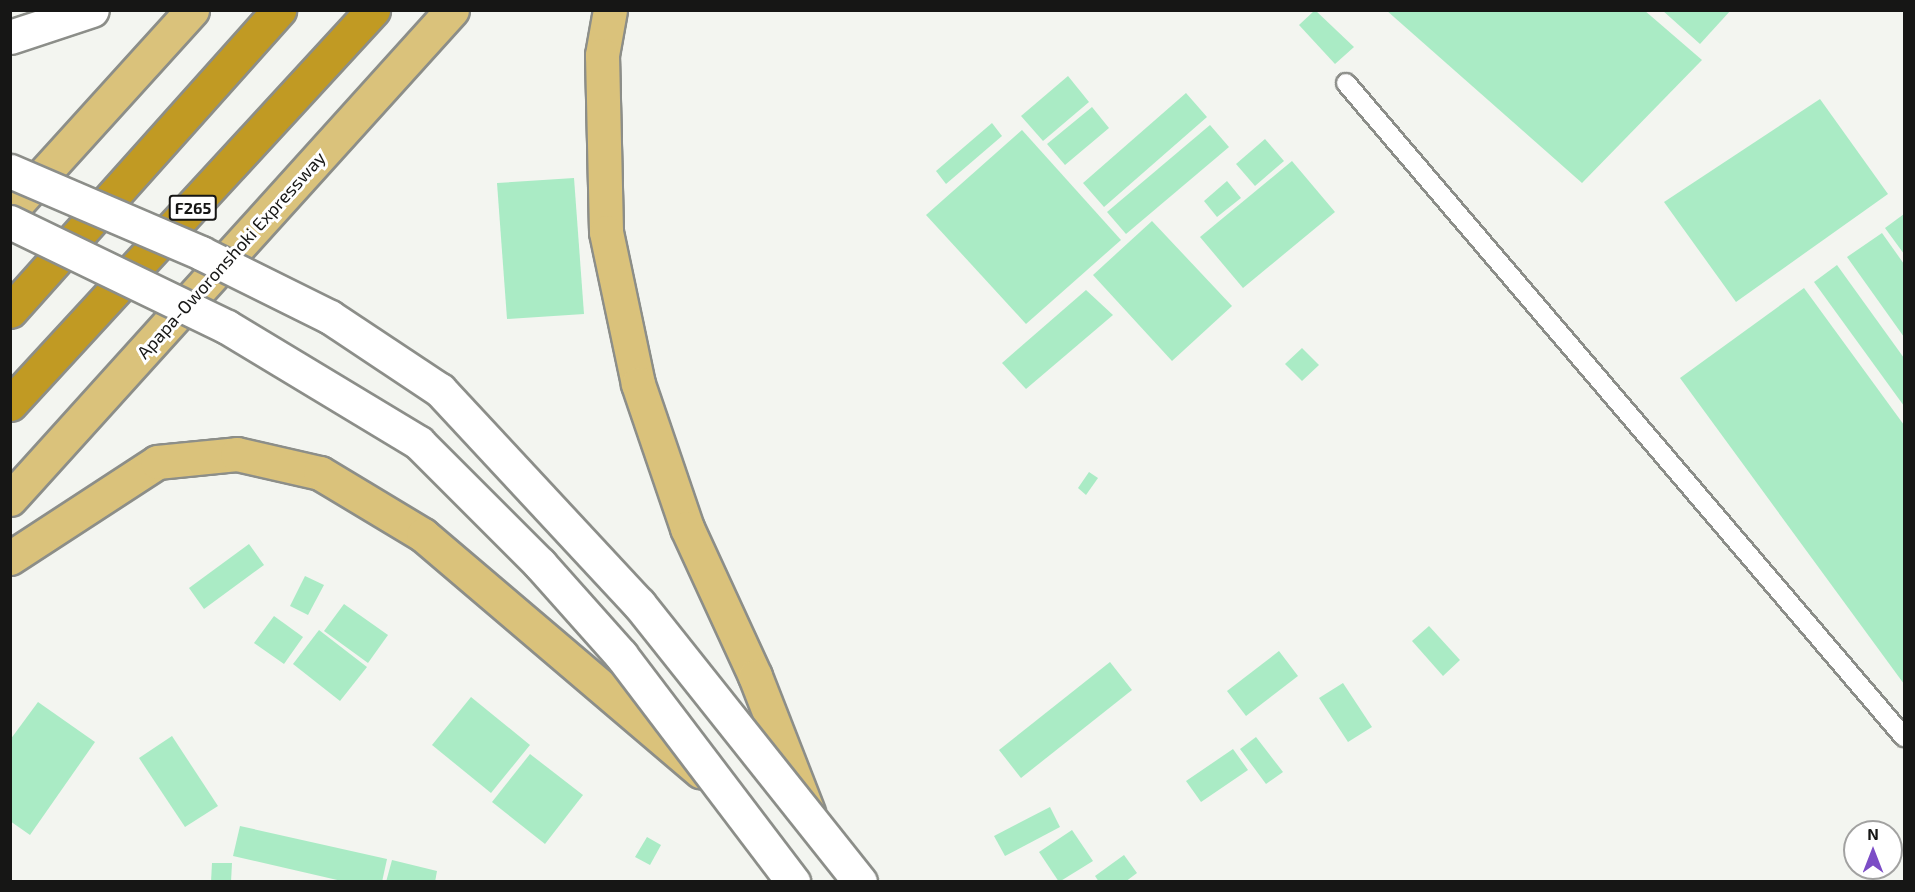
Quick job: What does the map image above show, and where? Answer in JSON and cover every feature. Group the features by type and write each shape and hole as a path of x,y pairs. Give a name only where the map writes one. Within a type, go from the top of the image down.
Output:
{"highway":[{"path":"10,311 279,10"},
{"name":"F265","path":"10,404 373,10"}],"main road":[{"path":"10,37 92,10"},
{"path":"10,211 192,10"},
{"name":"Apapa-Oworonshoki Expressway","path":"10,499 452,10"},
{"path":"610,10 602,55 606,232 638,384 687,528 755,675 814,828"},
{"path":"10,171 201,253 330,317 440,390 639,604 814,828 860,882"},
{"path":"10,222 227,327 419,443 540,564 621,655 718,787 793,882"},
{"path":"10,558 157,462 237,454 320,473 423,535 718,787"}],"lane":[{"path":"1346,83 1905,737"}],"building":[{"path":"1315,10 1354,47 1335,64 1299,25"},
{"path":"1386,10 1644,10 1702,60 1582,183"},
{"path":"1662,10 1731,10 1700,44"},
{"path":"1068,76 1089,102 1043,141 1021,116"},
{"path":"1186,93 1207,117 1104,207 1083,183"},
{"path":"1820,99 1888,194 1736,302 1664,202"},
{"path":"1092,107 1109,128 1065,165 1047,144"},
{"path":"992,123 1002,136 946,184 936,171"},
{"path":"1210,125 1229,147 1126,234 1107,212"},
{"path":"1022,130 1121,240 1026,324 926,215"},
{"path":"1265,139 1284,161 1255,186 1236,164"},
{"path":"1292,161 1335,212 1243,288 1200,237"},
{"path":"574,178 584,314 507,319 497,183"},
{"path":"1227,181 1241,198 1217,217 1204,201"},
{"path":"1904,214 1904,254 1885,228"},
{"path":"1152,221 1232,306 1172,361 1093,275"},
{"path":"1882,233 1904,264 1904,337 1847,257"},
{"path":"1837,265 1904,358 1904,406 1814,282"},
{"path":"1804,288 1904,425 1904,684 1680,378"},
{"path":"1086,290 1113,315 1026,389 1002,363"},
{"path":"1302,348 1319,365 1302,381 1285,364"},
{"path":"1089,472 1098,478 1086,495 1078,488"},
{"path":"249,544 264,565 204,609 189,588"},
{"path":"305,576 324,585 308,615 290,606"},
{"path":"344,604 388,635 368,663 324,631"},
{"path":"274,616 303,637 284,664 254,643"},
{"path":"1429,626 1460,660 1443,676 1412,641"},
{"path":"319,630 367,667 340,701 293,664"},
{"path":"1279,651 1298,676 1246,716 1227,691"},
{"path":"1110,662 1132,690 1021,778 999,750"},
{"path":"1343,683 1372,727 1348,742 1319,698"},
{"path":"471,697 530,745 491,793 432,745"},
{"path":"38,702 95,742 30,835 10,821 10,740"},
{"path":"172,736 218,806 185,827 139,758"},
{"path":"1256,737 1283,772 1266,784 1240,749"},
{"path":"1233,749 1248,770 1201,802 1186,781"},
{"path":"530,754 583,795 545,844 492,802"},
{"path":"1050,807 1060,827 1005,856 994,836"},
{"path":"240,826 387,859 382,882 346,882 233,856"},
{"path":"1072,830 1093,861 1059,882 1039,852"},
{"path":"647,837 661,845 650,865 635,857"},
{"path":"1124,855 1137,873 1125,882 1099,882 1095,876"},
{"path":"392,860 437,871 435,882 386,882"},
{"path":"212,863 232,863 231,882 211,882"}]}
